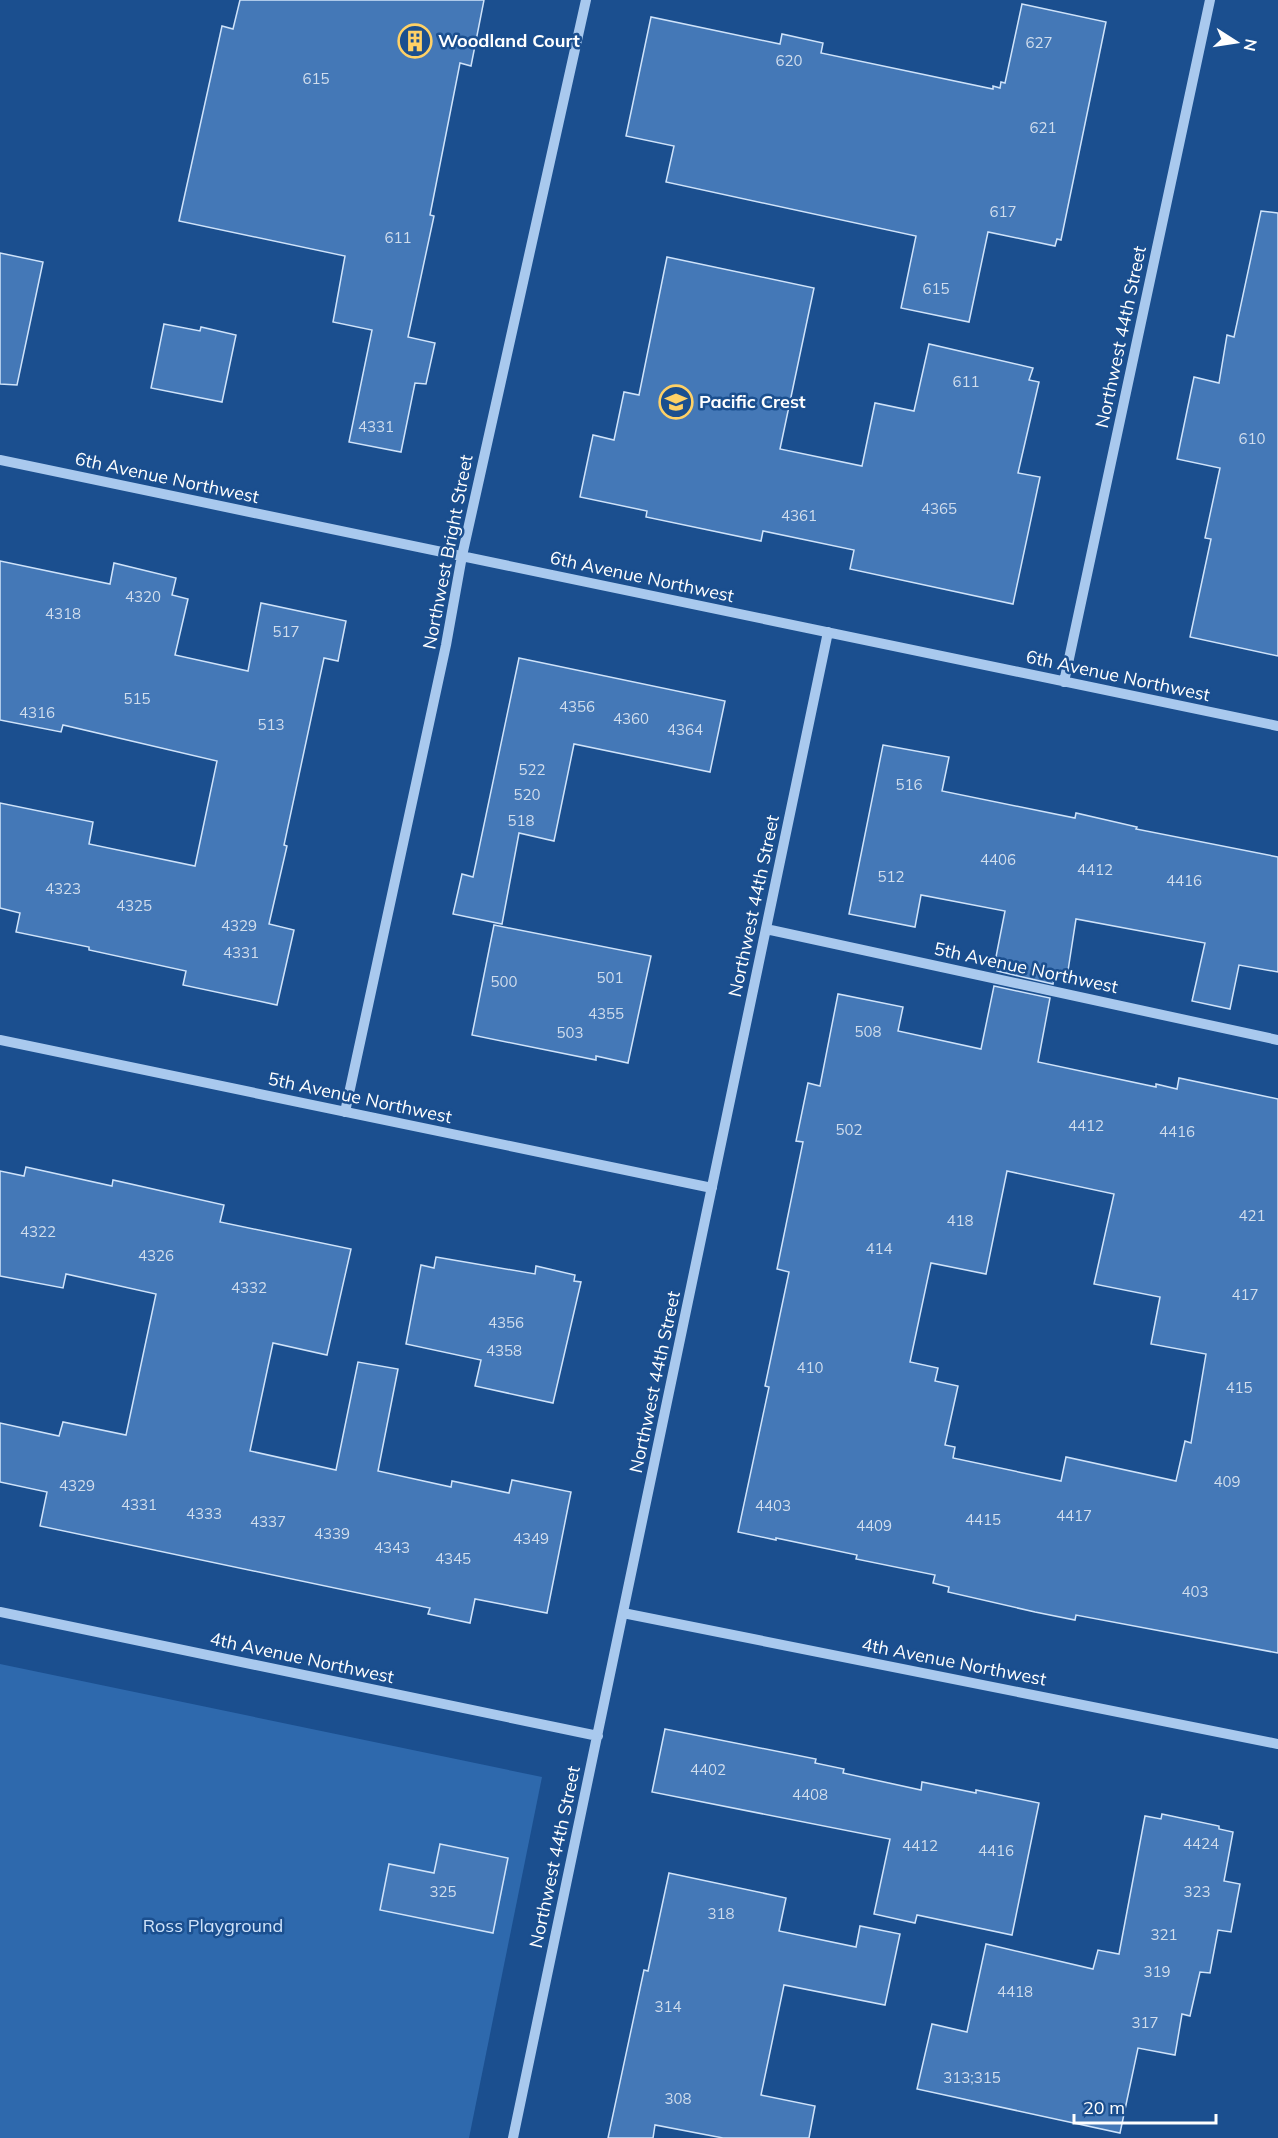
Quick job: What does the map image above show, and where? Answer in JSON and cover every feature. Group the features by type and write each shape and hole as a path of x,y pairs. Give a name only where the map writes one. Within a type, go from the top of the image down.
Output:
{"street":[{"name":"Northwest Bright Street","path":"345,1112 446,645 462,556 586,0"},
{"name":"Northwest 44th Street","path":"1064,682 1210,0"},
{"name":"6th Avenue Northwest","path":"0,460 1278,726"},
{"name":"Northwest 44th Street","path":"513,2138 828,632"},
{"name":"5th Avenue Northwest","path":"766,929 1278,1040"},
{"name":"5th Avenue Northwest","path":"0,1040 712,1188"},
{"name":"4th Avenue Northwest","path":"0,1612 598,1736"},
{"name":"4th Avenue Northwest","path":"623,1613 1278,1744"}],"green space":[{"name":"Ross Playground","path":"0,1664 542,1777 469,2138 0,2138"}],"building":[{"path":"240,0 484,0 471,66 460,63 430,215 434,216 408,337 435,343 426,384 415,383 401,452 349,442 372,330 333,322 345,256 179,221 222,26 233,29"},
{"path":"1022,4 1106,22 1061,240 1057,239 1055,246 988,232 969,322 901,308 916,236 666,182 674,146 626,136 651,17 780,44 782,34 823,43 821,53 993,89 993,86 1000,88 1001,82 1005,83"},
{"path":"1261,211 1278,213 1278,656 1190,637 1211,539 1205,538 1220,468 1177,459 1194,377 1219,383 1227,335 1234,337"},
{"path":"0,253 43,262 17,385 0,384"},
{"path":"667,257 814,288 780,449 862,466 875,403 914,411 929,344 1033,368 1029,380 1039,382 1018,473 1040,477 1013,604 850,569 854,550 763,531 761,541 646,517 647,511 580,497 593,435 614,440 624,392 639,395"},
{"path":"164,324 200,331 201,327 236,335 222,402 151,388"},
{"path":"0,561 110,584 114,563 176,578 172,595 188,599 175,655 248,671 261,603 346,621 338,661 324,658 284,845 287,846 269,924 294,930 277,1005 183,985 186,971 16,932 20,913 0,908 0,803 93,822 89,844 195,866 217,761 63,725 61,732 0,720"},
{"path":"519,658 725,701 710,772 574,744 554,841 519,833 502,924 453,914 462,874 473,877"},
{"path":"883,745 949,757 942,791 1075,818 1076,813 1137,827 1136,829 1278,857 1278,972 1239,965 1230,1009 1192,1001 1205,943 1076,919 1067,977 1055,974 1053,984 997,971 994,967 1005,911 921,895 915,927 849,914"},
{"path":"494,925 651,956 628,1063 596,1056 596,1060 472,1035"},
{"path":"994,986 1050,998 1038,1062 1156,1087 1156,1084 1177,1089 1179,1078 1278,1099 1278,1653 1076,1615 1075,1620 1035,1612 948,1592 949,1587 933,1583 935,1575 856,1559 857,1555 738,1532 769,1387 765,1386 789,1272 777,1269 803,1142 796,1141 808,1083 820,1086 838,994 903,1007 898,1031 981,1049","holes":["1007,1171 1114,1194 1094,1284 1160,1297 1151,1344 1206,1354 1191,1443 1185,1441 1176,1481 1066,1457 1061,1481 953,1458 955,1447 945,1445 958,1386 935,1381 938,1368 910,1362 931,1263 986,1274"]},
{"path":"26,1167 112,1186 113,1180 224,1205 220,1222 351,1249 327,1355 273,1343 250,1451 336,1470 358,1362 398,1369 378,1471 451,1487 452,1481 509,1493 512,1480 571,1492 547,1613 475,1599 470,1623 428,1614 430,1608 40,1526 47,1492 0,1482 0,1423 59,1436 63,1422 126,1435 156,1294 66,1274 63,1288 0,1276 0,1171 24,1176"},
{"path":"436,1257 535,1274 536,1266 575,1275 574,1281 581,1282 553,1403 475,1386 481,1360 406,1344 421,1265 434,1268"},
{"path":"665,1729 816,1759 815,1763 844,1769 843,1773 921,1790 922,1782 1039,1803 1012,1935 917,1915 915,1923 874,1914 890,1839 652,1792"},
{"path":"1162,1814 1219,1826 1219,1829 1233,1832 1224,1881 1240,1884 1231,1932 1218,1930 1210,1973 1200,1972 1190,2016 1182,2014 1175,2055 1138,2048 1120,2133 917,2089 932,2024 967,2032 986,1944 1093,1969 1098,1950 1119,1954 1145,1816 1161,1819"},
{"path":"440,1844 508,1858 493,1933 380,1910 389,1864 434,1873"},
{"path":"669,1873 786,1898 779,1931 856,1947 860,1926 900,1934 885,2005 784,1985 761,2095 815,2106 809,2138 723,2138 655,2125 653,2138 608,2138 644,1970 648,1971"}],"place":[{"name":"Woodland Court","path":"415,41"},
{"name":"Pacific Crest","path":"676,402"}]}
